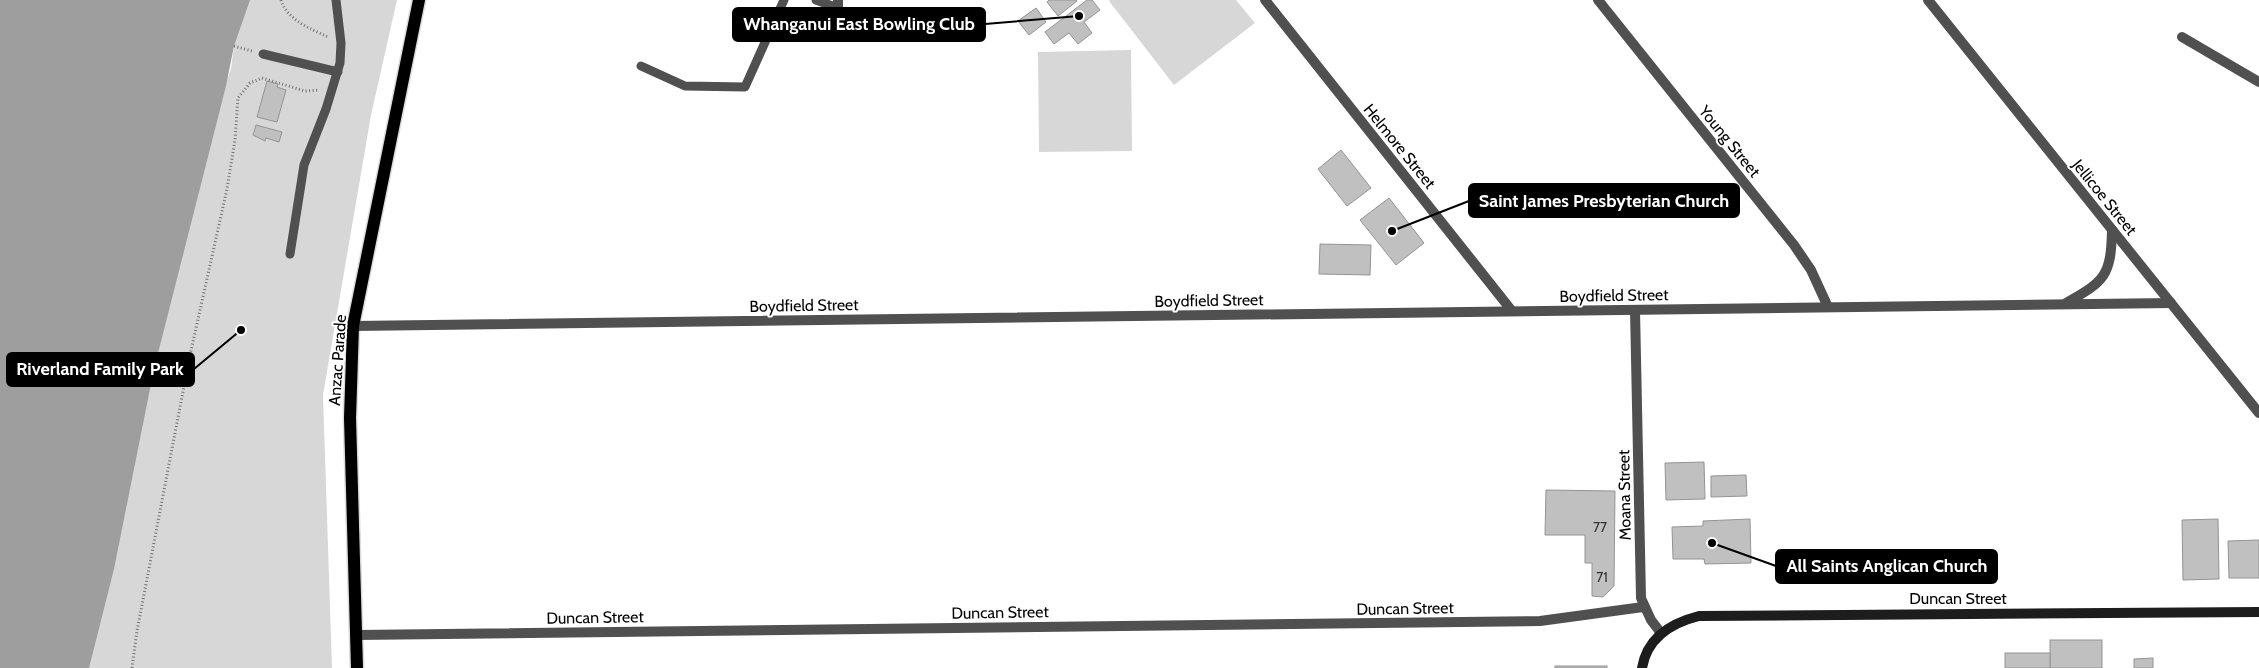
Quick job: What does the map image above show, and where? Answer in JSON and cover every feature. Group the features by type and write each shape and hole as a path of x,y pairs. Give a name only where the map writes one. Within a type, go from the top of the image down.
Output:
{"main road":[{"name":"Anzac Parade","path":"357,668 350,418 353,326 419,0"},
{"name":"Duncan Street","path":"1661,633 1685,619 1715,615 2259,612"},
{"path":"1642,668 1651,645 1661,633"}],"street":[{"name":"Helmore Street","path":"1265,0 1512,311"},
{"name":"Young Street","path":"1598,0 1794,246 1811,270 1828,307"},
{"name":"Jellicoe Street","path":"1928,0 2259,414"},
{"path":"2182,37 2259,82"},
{"path":"2065,304 2098,284 2105,274 2110,263 2112,230"},
{"name":"Boydfield Street","path":"353,326 2171,303"},
{"name":"Moana Street","path":"1635,310 1640,598 1643,607 1661,633"},
{"name":"Duncan Street","path":"356,635 1540,621 1643,607"}],"lane":[{"path":"290,254 304,165 338,72 341,43 336,0"},
{"path":"641,66 685,86 745,87 784,0"},
{"path":"816,0 838,4"},
{"path":"262,54 338,72"}],"path":[{"path":"281,0 289,14 298,22 341,43"},
{"path":"234,46 262,54"},
{"path":"132,668 137,631 190,355 226,189 235,140 238,98 250,84 262,78 305,90 318,90 334,86"}],"shaded area":[{"path":"0,0 250,0 234,46 226,86 154,369 114,569 89,668 0,668"},
{"path":"247,0 397,0 371,115 323,395 332,668 84,668 160,266 231,69 234,46"},
{"path":"1110,0 1236,0 1255,23 1174,85"},
{"path":"1131,50 1132,151 1039,152 1038,52"}],"building":[{"path":"1049,0 1077,1 1058,16 1047,2"},
{"path":"1087,0 1092,0 1100,10 1084,22 1092,33 1078,44 1069,33 1054,44 1045,32"},
{"path":"1036,8 1046,22 1029,35 1018,21"},
{"path":"267,81 278,84 277,87 286,90 277,122 257,117"},
{"path":"256,125 282,132 279,142 266,138 265,141 253,135"},
{"path":"1341,150 1371,188 1347,206 1318,169"},
{"path":"1389,198 1424,243 1396,265 1360,220"},
{"path":"1320,244 1371,245 1370,275 1319,274"},
{"path":"1704,462 1705,499 1666,500 1665,463"},
{"path":"1746,475 1747,496 1711,497 1711,476"},
{"path":"1546,490 1615,491 1614,586 1603,597 1592,596 1592,563 1585,563 1585,535 1545,535"},
{"path":"1750,519 1751,563 1705,564 1704,559 1673,559 1672,527 1703,526 1703,521"},
{"path":"2218,519 2219,579 2183,580 2182,520"},
{"path":"2259,540 2259,578 2229,578 2228,541"},
{"path":"2050,640 2102,640 2102,668 2050,668"},
{"path":"2005,653 2050,653 2050,668 2005,668"},
{"path":"2153,658 2153,668 2134,668 2134,659"},
{"path":"1555,666 1607,666 1607,668 1555,668"}],"place":[{"name":"Whanganui East Bowling Club","path":"1079,16"},
{"name":"Saint James Presbyterian Church","path":"1392,231"},
{"name":"Riverland Family Park","path":"241,330"},
{"name":"All Saints Anglican Church","path":"1712,543"}]}
